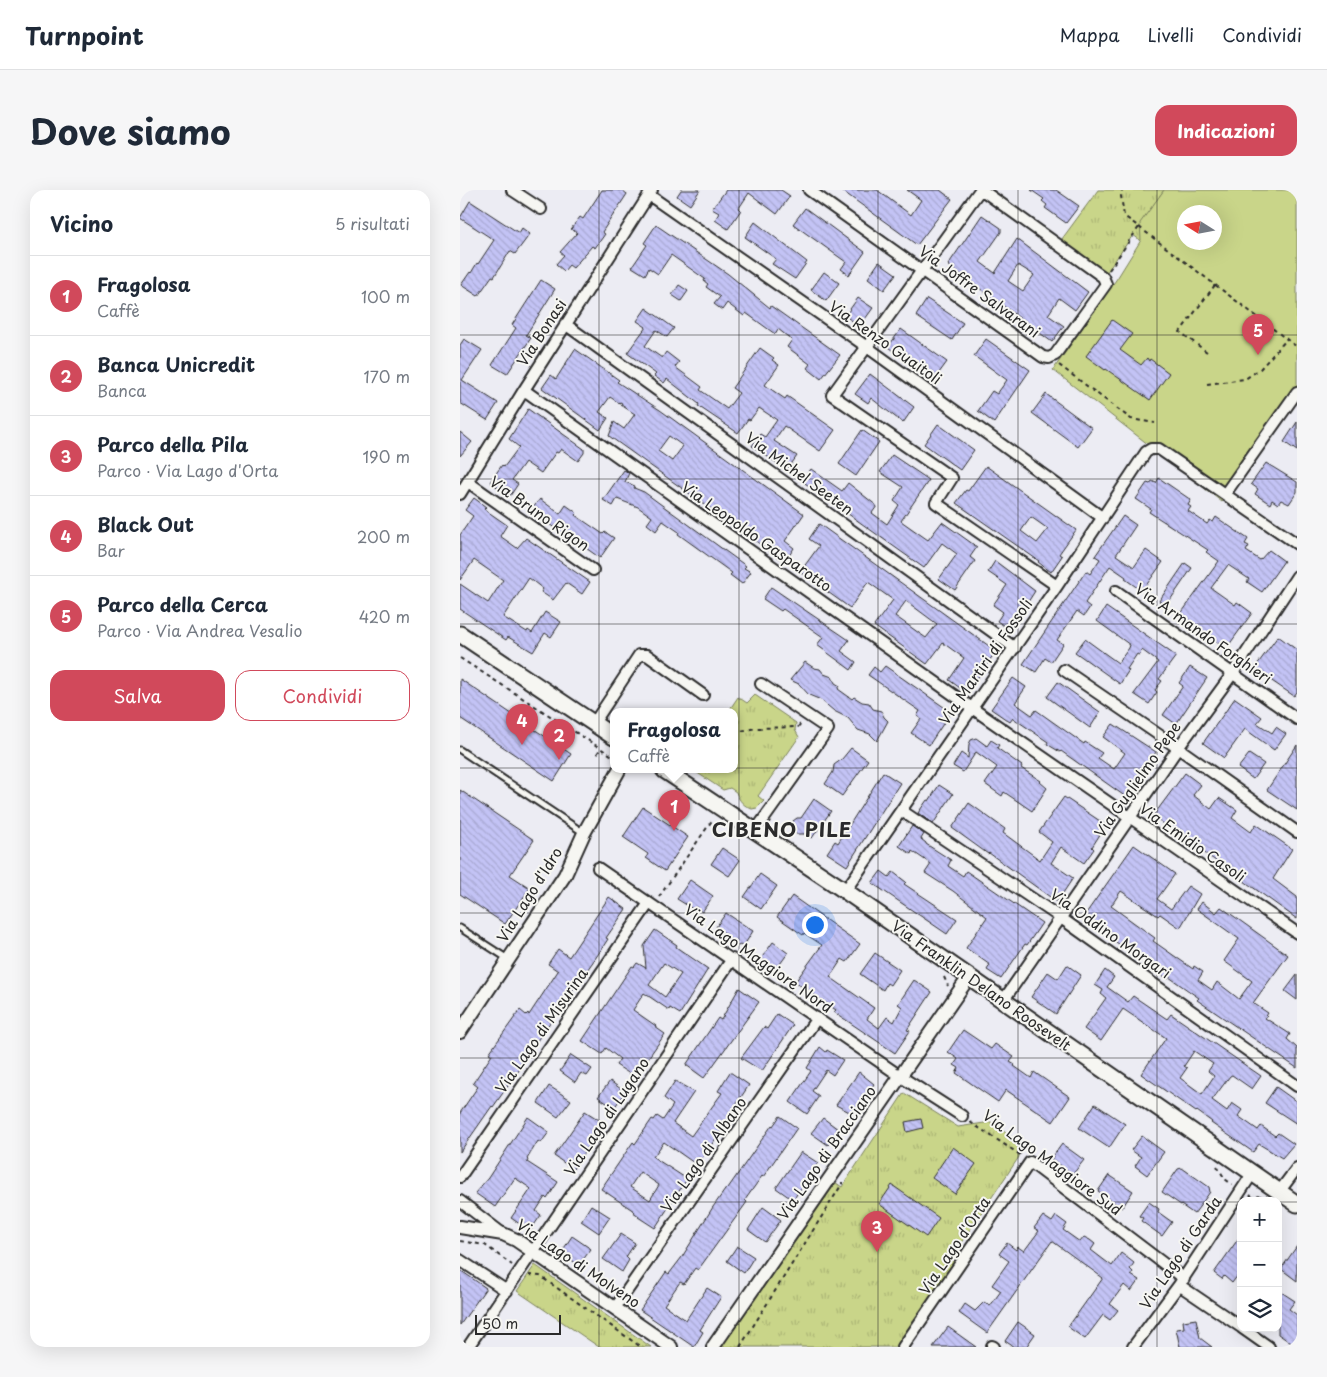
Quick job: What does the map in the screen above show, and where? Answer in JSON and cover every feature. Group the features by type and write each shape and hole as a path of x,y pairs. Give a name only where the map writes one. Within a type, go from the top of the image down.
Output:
{"main road":[{"path":"460,634 610,734"},
{"name":"Via Franklin Delano Roosevelt","path":"669,773 845,891 1297,1204"}],"street":[{"path":"512,190 541,209"},
{"name":"Via Joffre Salvarani","path":"809,190 1043,357 1049,358"},
{"path":"1049,358 1055,355 1106,284 1103,277 981,190 832,395 952,478 936,503 1057,586"},
{"name":"Via Bonasi","path":"460,494 565,324 650,192"},
{"name":"Via Renzo Guaitoli","path":"650,192 1103,518"},
{"name":"Via Michel Seeten","path":"565,324 1014,648"},
{"name":"Via Leopoldo Gasparotto","path":"524,390 972,708"},
{"path":"1297,392 1225,494 1297,544"},
{"name":"Via Martiri di Fossoli","path":"845,891 1057,586 1146,452 1151,449 1159,449 1225,494"},
{"name":"Via Bruno Rigon","path":"468,482 593,570"},
{"name":"Via Guglielmo Pepe","path":"1003,1001 1178,748 1233,673 1297,576"},
{"name":"Via Armando Forghieri","path":"1116,591 1297,719"},
{"path":"594,723 639,655 647,655 703,695"},
{"path":"1064,670 1297,832"},
{"path":"756,830 828,729 760,684"},
{"name":"Via Emidio Casoli","path":"972,708 1297,933"},
{"name":"Via Lago d'Idro","path":"460,1032 565,875 584,833 617,773"},
{"name":"Via Oddino Morgari","path":"902,811 1061,918 1297,1086"},
{"name":"Via Lago Maggiore Nord","path":"598,868 899,1076"},
{"name":"Via Lago di Misurina","path":"460,1177 652,904"},
{"name":"Via Lago di Lugano","path":"468,1347 732,959"},
{"name":"Via Lago di Bracciano","path":"713,1347 969,977"},
{"name":"Via Lago di Albano","path":"615,1308 817,1018"},
{"name":"Via Lago Maggiore Sud","path":"899,1076 962,1116"},
{"name":"Via Lago Maggiore Sud","path":"1030,1162 1237,1325"},
{"name":"Via Lago d'Orta","path":"904,1347 1030,1162"},
{"path":"1279,1192 1297,1168"},
{"name":"Via Lago di Garda","path":"1133,1347 1182,1282 1252,1174"},
{"path":"460,1201 503,1234"},
{"name":"Via Lago di Molveno","path":"460,1227 503,1234 516,1240 671,1347"},
{"path":"460,1260 507,1291"},
{"name":"Via Lago Maggiore Sud","path":"1247,1332 1269,1347"}],"lane":[{"path":"460,750 584,833"},
{"path":"460,928 509,959"}],"path":[{"path":"1122,190 1124,216 1297,347"},
{"path":"1103,277 1140,227"},
{"path":"1207,352 1180,332 1215,285"},
{"path":"1207,384 1246,379 1260,369 1286,339"},
{"path":"1049,358 1131,419 1155,423"},
{"path":"460,658 610,754"},
{"path":"738,731 757,728 798,727 806,714"},
{"path":"597,754 601,748"},
{"path":"652,904 715,816"},
{"name":"Via Lago Maggiore Sud","path":"962,1116 1030,1162"},
{"path":"460,1241 485,1245 526,1275 540,1276 642,1347"}],"green space":[{"path":"1098,190 1164,190 1142,222 1206,287 1133,235 1104,276 1059,243"},
{"path":"1164,190 1297,190 1297,395 1222,502 1053,370 1118,277 1141,240 1140,223"},
{"path":"755,695 796,723 795,730 799,737 758,796 764,801 757,808 752,809 742,803 736,792 730,788 723,790 698,773 738,773 738,708 731,708 738,697 747,703"},
{"path":"904,1093 958,1127 991,1122 1018,1142 1019,1157 950,1259 964,1269 906,1347 717,1347 829,1178 842,1187"},
{"path":"535,1265 651,1347 599,1347 517,1291"}],"building":[{"path":"602,190 622,190 627,194 602,232 605,234 595,248 592,246 573,268 569,265 564,271 556,264 564,255 560,252 577,233 571,229 580,217 583,219"},
{"path":"681,190 700,190 690,205 677,196"},
{"path":"726,190 781,190 790,196 777,214 749,193 739,208 741,210 728,229 715,220 719,213 712,209"},
{"path":"841,190 877,190 911,215 921,200 907,190 940,190 952,199 917,245"},
{"path":"1031,190 1056,190 1079,206 1066,223 1045,208 1047,205 1042,201 1044,199"},
{"path":"470,201 519,233 522,228 530,234 515,254 510,251 494,277 492,276 478,296 461,285 494,240 460,218"},
{"path":"805,208 865,252 849,275 841,269 846,262 793,224"},
{"path":"982,215 1001,228 1001,232 980,262 995,273 1017,239 1088,292 1075,310 1059,298 1048,315 1064,326 1052,342 948,265","holes":["1018,265 1034,275 1023,291 1008,281"]},
{"path":"755,222 807,262 795,279 772,264 776,259 745,237"},
{"path":"656,225 728,274 770,308 771,306 840,355 821,379 807,368 810,364 787,347 792,340 778,329 775,334 746,313 744,316 727,303 722,310 714,304 720,297 706,287 708,284 704,281 705,279 671,255 658,274 649,268 645,275 632,267 647,245 644,243"},
{"path":"879,262 896,274 884,290 868,278"},
{"path":"824,272 839,283 826,301 811,290"},
{"path":"541,280 555,289 526,335 531,338 507,374 492,365 516,328 512,325"},
{"path":"679,285 688,291 681,301 672,295"},
{"path":"858,298 873,308 860,326 845,316"},
{"path":"927,299 963,323 952,340 916,316"},
{"path":"646,308 674,328 667,337 656,330 645,346 662,358 666,352 679,362 675,367 702,387 700,390 727,409 739,393 732,388 760,348 774,358 772,360 779,365 765,385 785,399 787,396 835,430 820,451 784,426 774,441 797,456 787,470 752,446 760,434 765,437 777,420 759,408 738,433 698,406 699,404 667,379 664,383 654,376 656,374 627,353 646,327 637,321"},
{"path":"1112,320 1132,334 1120,350 1141,365 1147,358 1169,373 1150,400 1086,356"},
{"path":"901,329 947,362 936,377 905,354 902,358 888,347"},
{"path":"464,339 482,350 462,380 498,403 487,420 460,403 460,345"},
{"path":"986,339 1030,370 994,423 978,411 992,391 997,394 1007,380 974,356"},
{"path":"575,349 619,380 617,382 660,410 804,514 785,541 794,548 785,562 609,436 614,422 624,429 635,414 621,405 622,403 610,397 599,412 608,418 600,430 542,388 551,375 556,379","holes":["669,436 683,446 672,461 658,451"]},
{"path":"870,374 914,407 903,423 871,398 868,403 855,394"},
{"path":"1046,394 1092,428 1078,447 1032,413"},
{"path":"528,409 584,449 584,453 578,461 561,449 558,453 556,452 541,473 525,462 512,480 518,484 510,496 490,482 502,465 504,467 519,447 509,439"},
{"path":"1297,422 1297,451 1284,442"},
{"path":"938,424 974,450 960,470 924,444"},
{"path":"862,430 879,442 856,476 839,464"},
{"path":"460,432 472,442 460,456"},
{"path":"892,455 929,480 901,521 928,540 942,522 977,547 970,557 975,561 955,590 939,579 957,554 942,543 924,568 802,481 811,469 842,491 848,483 877,506 872,513 887,524 899,505 894,501 903,487 880,472"},
{"path":"1266,463 1297,482 1297,492 1289,504 1281,500 1278,504 1272,500 1270,504 1255,494 1258,489 1251,484"},
{"path":"986,466 1076,530 1059,554 1062,556 1051,572 1039,561 956,503 966,490 968,491","holes":["1031,517 1048,529 1037,543 1021,531"]},
{"path":"624,470 629,473 625,482 644,492 746,566 744,568 751,572 742,584 730,575 732,573 663,521 656,531 647,524 652,517 638,507 617,499 613,506 603,500"},
{"path":"1159,478 1191,500 1188,505 1191,507 1188,511 1207,524 1210,520 1213,522 1216,517 1248,539 1245,544 1249,546 1246,551 1260,560 1269,550 1284,561 1262,592 1247,582 1249,579 1228,565 1211,588 1235,605 1237,602 1252,613 1226,649 1180,615 1219,561 1206,552 1208,550 1149,512 1151,509 1136,499 1147,483 1150,484 1152,481 1156,483"},
{"path":"474,498 486,507 484,509 507,525 500,536 517,548 526,538 590,582 582,594 566,583 553,600 541,592 543,589 529,578 503,617 527,632 528,630 532,633 545,612 561,622 551,637 545,633 533,652 508,637 506,640 460,609 460,584 488,603 503,580 474,560 460,580 460,535 473,516 465,510"},
{"path":"540,499 560,514 566,505 577,513 575,515 603,534 605,532 614,538 600,558 583,546 582,548 538,516 532,509"},
{"path":"1123,516 1136,525 1116,555 1134,567 1146,550 1163,562 1142,591 1110,566 1085,603 1090,607 1084,616 1077,611 1057,640 1063,644 1051,662 1045,658 1036,672 1023,664 1086,571 1090,574 1100,559 1095,556"},
{"path":"819,524 996,651 967,693 949,680 964,658 943,643 927,664 874,626 893,600 868,582 850,608 800,572 819,546 809,539","holes":["906,601 937,624 926,638 895,616"]},
{"path":"995,561 1035,591 1010,630 997,621 1003,612 993,605 1007,585 988,572"},
{"path":"1185,563 1192,568 1166,606 1159,601"},
{"path":"771,587 849,640 841,651 856,662 851,670 817,645 823,637 783,609 781,611 763,599"},
{"path":"1106,607 1176,656 1159,679 1162,681 1155,690 1157,692 1149,704 1134,694 1158,662 1142,650 1127,669 1129,670 1120,684 1075,652 1085,639 1118,663 1129,648 1130,645 1097,621"},
{"path":"1278,636 1297,650 1297,692 1294,696 1254,669"},
{"path":"805,662 832,677 835,683 840,686 838,689 852,699 854,697 862,702 869,703 873,709 881,711 888,721 877,741 870,734 858,730 848,718 834,711 821,700 809,695 799,684 790,680"},
{"path":"885,666 951,712 929,745 911,733 921,719 917,716 920,711 868,675 874,667 880,672"},
{"path":"1190,667 1207,678 1176,724 1163,715 1183,686 1179,683"},
{"path":"1013,678 1026,687 1015,703 1032,715 1036,710 1084,744 1085,742 1102,753 1098,758 1114,769 1125,753 1103,737 1113,724 1156,752 1126,797 1061,751 1047,744 1048,742 1013,718 1010,722 991,709"},
{"path":"460,679 571,754 554,781 460,718"},
{"path":"1058,682 1100,712 1090,728 1047,697"},
{"path":"1235,698 1262,717 1257,723 1272,733 1276,727 1286,734 1274,750 1245,729 1224,758 1203,743"},
{"path":"976,738 987,746 991,740 999,745 997,748 1022,766 1021,768 1041,781 1047,788 1032,811 1004,792 1002,796 985,784 997,767 976,752 963,772 953,766 961,753 968,758 969,744 971,740"},
{"path":"1297,745 1297,810 1267,790"},
{"path":"851,748 868,760 842,796 825,784 833,772 834,765"},
{"path":"1249,754 1264,764 1253,779 1238,768"},
{"path":"883,772 900,783 847,866 827,853 835,841 838,843"},
{"path":"1185,773 1201,785 1193,795 1211,809 1219,798 1237,810 1232,818 1251,832 1256,824 1292,849 1273,879 1297,897 1297,919 1153,816"},
{"path":"939,785 953,794 933,824 918,813 927,800 929,801"},
{"path":"460,790 534,840 510,875 530,888 505,924 460,894"},
{"path":"1064,797 1106,825 1092,847 1094,849 1084,863 1061,847 1051,863 1073,878 1057,902 952,828 969,803 1005,829 1003,833 1040,860 1052,842 1039,832"},
{"path":"814,799 831,811 812,838 806,834 796,834 792,830 793,821 801,818"},
{"path":"643,807 688,837 665,871 646,858 648,854 623,837"},
{"path":"912,826 924,834 921,839 926,844 951,860 948,866 963,876 966,871 1042,923 1001,979 987,970 990,965 966,948 987,917 953,891 925,873 931,864 912,851 911,854 899,846"},
{"path":"1134,845 1175,874 1157,899 1171,909 1188,886 1200,894 1180,928 1160,914 1158,916 1121,891 1111,906 1155,938 1153,941 1193,969 1194,966 1203,972 1198,980 1212,990 1217,982 1239,999 1252,981 1224,961 1239,939 1197,909 1202,902 1216,913 1221,907 1288,955 1253,1003 1268,1013 1265,1018 1290,1034 1287,1039 1297,1048 1297,1068 1197,1000 1199,998 1169,977 1168,979 1159,973 1161,971 1142,957 1141,959 1082,919"},
{"path":"722,848 740,860 729,876 711,864"},
{"path":"881,871 889,877 893,872 906,882 904,884 957,919 947,934 872,883"},
{"path":"760,874 777,886 761,909 744,897"},
{"path":"690,880 713,896 702,912 677,899"},
{"path":"792,896 860,944 847,962 842,959 830,977 874,1008 867,1019 879,1028 887,1017 894,1022 902,1007 898,1004 914,980 932,992 907,1030 910,1031 895,1053 834,1012 836,1010 795,982 822,945 804,933 803,935 777,917"},
{"path":"609,897 626,909 606,938 608,939 597,956 520,1065 522,1066 460,1152 460,1113 478,1087 473,1083 492,1055 489,1053 520,1010 529,1015 558,971 548,964 558,949 569,957"},
{"path":"726,913 753,931 743,947 738,946 725,937 727,935 716,927"},
{"path":"655,930 708,969 680,1014 670,1008 669,1010 644,993 633,1010 665,1034 639,1071 637,1070 633,1076 616,1065 620,1059 606,1048 602,1054 582,1041 632,966 634,967 637,963 646,968 644,946","holes":["664,963 681,974 665,997 649,985"]},
{"path":"773,942 788,953 775,971 760,960"},
{"path":"875,953 900,970 890,985 887,983 883,990 860,974"},
{"path":"1067,965 1081,975 1056,1014 1031,997 1048,972 1058,979"},
{"path":"1105,970 1114,977 1107,987 1128,1002 1133,996 1167,1019 1171,1014 1261,1076 1252,1089 1232,1075 1212,1100 1227,1111 1232,1103 1242,1110 1238,1116 1258,1130 1261,1126 1275,1136 1278,1133 1294,1144 1282,1158 1259,1144 1253,1152 1197,1111 1141,1074 1166,1038 1123,1009 1101,1041 1084,1029 1106,998 1101,994 1103,990 1095,985","holes":["1194,1051 1213,1064 1208,1071 1214,1076 1202,1094 1180,1078 1187,1068 1184,1066"]},
{"path":"1297,975 1297,1000 1285,991"},
{"path":"739,988 759,1002 704,1078 686,1065 718,1018 721,1020"},
{"path":"777,1014 793,1025 762,1071 741,1058 764,1027 767,1029"},
{"path":"963,1030 991,1049 995,1044 1014,1057 1010,1062 1014,1066 1031,1078 1034,1072 1070,1097 1053,1122 1006,1090 998,1102 956,1073 959,1068 954,1065 958,1059 948,1052"},
{"path":"820,1047 843,1060 833,1075 826,1070 812,1091 819,1096 807,1114 790,1102 811,1071 807,1068"},
{"path":"571,1055 592,1069 587,1076 581,1073 575,1082 560,1071"},
{"path":"730,1072 749,1085 728,1117 730,1119 697,1165 664,1142 653,1157 687,1179 655,1228 601,1189 633,1142 635,1144 652,1119 654,1120 657,1116 663,1120 673,1105 664,1098 675,1081 694,1092 673,1123 691,1136 722,1093 718,1091","holes":["640,1172 659,1185 650,1200 630,1187"]},
{"path":"859,1072 874,1084 853,1114 836,1105"},
{"path":"610,1081 625,1092 614,1108 598,1097"},
{"path":"549,1086 571,1100 558,1117 538,1103"},
{"path":"1276,1087 1297,1102 1297,1124 1265,1103"},
{"path":"1095,1104 1125,1124 1109,1148 1079,1128"},
{"path":"585,1111 604,1123 573,1169 554,1156"},
{"path":"780,1116 797,1128 698,1270 695,1268 684,1284 680,1282 664,1305 686,1320 707,1288 721,1297 700,1330 703,1332 694,1347 640,1310 666,1272 669,1274 682,1257 713,1207"},
{"path":"528,1117 549,1132 541,1143 538,1141 527,1162 558,1182 547,1199 545,1197 536,1211 541,1215 530,1231 511,1218 530,1188 515,1178 495,1207 475,1193 488,1178"},
{"path":"823,1118 838,1129 828,1145 811,1133"},
{"path":"921,1119 923,1128 907,1132 905,1122"},
{"path":"1142,1136 1164,1152 1147,1175 1135,1166 1141,1157 1131,1150"},
{"path":"1062,1144 1084,1160 1073,1174 1051,1159"},
{"path":"953,1147 976,1164 955,1194 932,1178"},
{"path":"801,1152 818,1163 793,1200 776,1188"},
{"path":"1182,1168 1209,1187 1210,1192 1194,1214 1162,1192 1178,1169"},
{"path":"1109,1175 1133,1191 1122,1208 1098,1191"},
{"path":"892,1185 939,1218 926,1237 879,1204"},
{"path":"1149,1202 1159,1209 1158,1212 1172,1222 1162,1236 1141,1221 1143,1218 1139,1216"},
{"path":"591,1205 610,1217 599,1233 581,1221"},
{"path":"763,1207 781,1220 765,1242 748,1230"},
{"path":"1043,1216 1052,1222 1056,1216 1067,1224 1063,1230 1080,1242 1084,1237 1090,1240 1095,1244 1091,1250 1112,1266 1121,1253 1134,1263 1130,1269 1133,1272 1131,1275 1139,1280 1131,1291 1124,1285 1110,1304 1118,1310 1110,1320 1103,1315 1085,1339 1068,1327 1103,1278 1052,1241 987,1333 959,1313 965,1304 975,1311 984,1302 990,1306 1001,1291 992,1285 1009,1261 999,1254 1007,1243 1016,1250 1018,1247 1024,1251 1039,1231 1034,1228"},
{"path":"621,1234 635,1243 626,1257 629,1260 622,1272 603,1259"},
{"path":"572,1236 591,1249 579,1265 561,1253"},
{"path":"1237,1241 1237,1276 1232,1283 1224,1276 1222,1279 1214,1273"},
{"path":"737,1246 754,1257 744,1273 727,1261"},
{"path":"1297,1246 1297,1281 1282,1270"},
{"path":"460,1270 486,1288 460,1325"},
{"path":"1282,1293 1295,1301 1289,1309 1297,1315 1297,1347 1278,1334 1278,1332 1282,1332"},
{"path":"1196,1319 1200,1338 1212,1347 1180,1347 1176,1329 1184,1328 1183,1321"},
{"path":"1018,1322 1035,1334 1026,1347 1014,1347 1005,1341"},
{"path":"948,1327 976,1347 933,1347"}],"place":[{"name":"Parco della Cerca","path":"1258,355"},
{"name":"Black Out","path":"522,745"},
{"name":"Banca Unicredit","path":"559,760"},
{"name":"Fragolosa","path":"674,831"},
{"name":"Parco della Pila","path":"877,1252"}],"district":[{"name":"CIBENO PILE","path":"782,830"}]}
